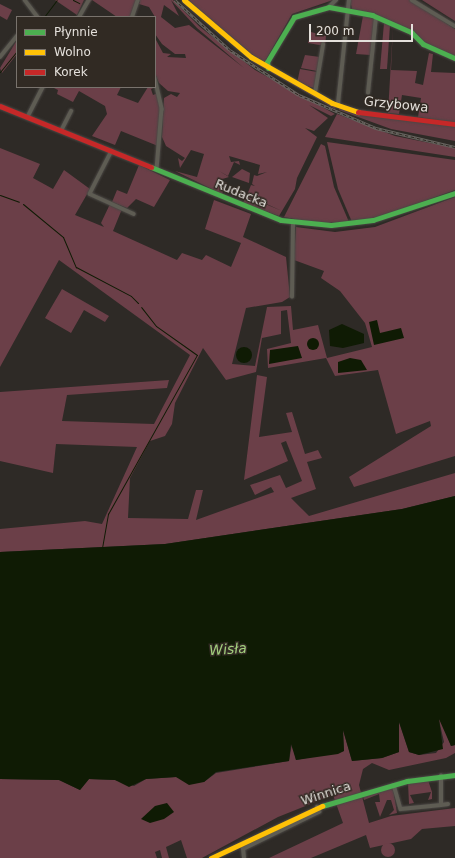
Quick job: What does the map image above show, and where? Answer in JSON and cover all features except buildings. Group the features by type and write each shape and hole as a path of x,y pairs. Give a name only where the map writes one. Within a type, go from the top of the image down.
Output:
{"street":[{"path":"25,0 37,16"},
{"path":"80,16 89,0"},
{"path":"132,16 138,0"},
{"name":"Grzybowa","path":"184,0 228,40 268,68 338,104 363,114 455,124"},
{"path":"329,7 336,0"},
{"path":"338,104 350,10 349,0"},
{"path":"412,0 455,26"},
{"path":"268,68 267,62 294,17 329,7 350,10 376,17 455,58"},
{"path":"368,93 376,17"},
{"path":"0,57 16,37"},
{"path":"315,93 323,45"},
{"path":"156,82 162,104 157,170"},
{"path":"28,116 42,88"},
{"name":"Rudacka","path":"0,106 113,150 263,215 293,222 334,225 373,220 455,192"},
{"path":"62,129 71,110"},
{"path":"113,150 90,194 134,214"},
{"path":"292,297 293,222"},
{"name":"Winnica","path":"211,858 317,806 394,785 441,776 455,775"},
{"path":"441,776 441,805"},
{"path":"394,785 402,809 448,804"},
{"path":"244,858 243,849 319,812 317,806"}],"shaded area":[{"path":"55,0 84,0 77,15"},
{"path":"92,0 136,0 132,16 116,16"},
{"path":"140,0 171,0 173,0 200,27 255,70 335,114 331,116 309,105 328,118 314,131 305,128 317,137 297,178 295,189 282,211 247,195 251,185 255,186 252,184 254,175 257,176 267,172 258,174 260,165 229,156 231,162 239,161 240,165 234,162 228,176 219,171 229,177 219,180 227,183 222,194 175,171 197,177 204,154 191,150 180,168 178,158 182,161 185,158 166,146 162,137 164,98 171,94 177,97 180,93 168,91 159,83 156,76 156,40 163,53 171,54 167,57 186,58 185,54 175,54 162,44 156,35 156,16 154,16 149,7 139,4","holes":["171,0 197,28 244,68 189,25 175,28 161,17 164,5 179,16"]},
{"path":"180,0 239,50 338,105 335,109 253,62"},
{"path":"188,0 333,0 292,14 264,63 237,45"},
{"path":"350,0 410,0 455,29 455,56 425,44 412,30 352,9"},
{"path":"422,0 455,0 455,21 447,16"},
{"path":"0,4 12,10 7,20 0,16"},
{"path":"363,16 375,19 370,55 356,54"},
{"path":"384,23 390,25 387,69 380,69"},
{"path":"393,26 391,70 417,71 415,83 423,85 429,53 433,54 431,72 455,73 455,141 391,129 339,110 339,106 450,126 450,122 418,117 421,98 402,95 399,114 388,113"},
{"path":"311,32 326,36 325,46 308,43"},
{"path":"16,42 16,55 2,73 0,68"},
{"path":"305,55 320,57 317,71 301,68"},
{"path":"300,69 317,72 314,88 297,83"},
{"path":"54,88 120,88 117,95 138,103 147,88 154,88 151,89 153,95 158,93 161,108 158,146 121,131 115,145 92,136 107,114 105,106 79,91 73,102 57,94 58,90"},
{"path":"337,114 395,136 455,148 455,157 325,137"},
{"path":"327,142 455,160 455,190 377,218 352,222 338,189"},
{"path":"321,144 325,146 334,187 349,222 316,223 284,217"},
{"path":"0,148 40,164 33,178 53,189 64,170 90,189 75,215 104,227 101,223 110,204 122,209 113,231 177,260 182,253 202,260 206,255 231,267 241,243 205,229 214,200 251,214 243,237 286,257 290,297 282,302 246,308 232,364 255,366 267,307 291,306 293,330 318,325 327,358 372,347 365,323 340,291 321,278 324,271 294,260 296,227 335,232 375,227 455,197 455,456 354,487 349,477 431,426 430,421 396,434 378,370 335,376 326,358 268,368 267,349 291,343 287,310 281,311 281,334 262,338 256,372 226,380 203,348 175,403 172,424 165,436 150,441 130,478 128,518 188,519 196,490 203,490 196,520 274,492 271,487 255,495 250,485 280,475 286,488 302,481 286,441 281,443 288,461 244,480 257,375 267,377 259,437 292,432 286,413 292,412 305,454 318,450 322,458 307,462 316,489 291,498 309,516 455,473 455,496 402,509 165,544 0,552 0,529 85,521 102,524 137,447 56,444 53,473 0,461 0,392 169,380 167,388 67,395 62,421 154,424 190,355 59,260 0,367"},
{"path":"139,165 170,180 154,207 136,199 127,208 112,202 117,190 127,194"},
{"path":"242,169 250,173 249,183 232,177"},
{"path":"246,196 282,211 279,216 243,203"},
{"path":"62,289 109,316 105,322 84,310 71,333 45,318"},
{"path":"441,719 451,746 455,745 455,753 446,758 389,770 372,763 363,769 359,785 369,823 391,816 455,808 455,826 422,829 411,839 370,848 366,835 311,858 269,858 343,823 333,795 278,817 202,858 187,858 181,840 166,847 169,858 162,858 160,850 155,852 157,858 0,858 0,779 59,780 80,790 89,779 115,780 134,786 146,779 176,777 204,782 216,773 289,761 292,743 296,760 344,751 343,730 352,761 382,758 399,752 399,722 409,752 419,755 436,753 444,742 439,720"},
{"path":"428,780 432,792 432,799 428,800 431,792 410,795 414,803 409,804 408,783"},
{"path":"393,788 397,813 389,815 394,810 391,800 387,800 380,817 375,802 380,802 379,794 364,800 363,796"},
{"path":"388,843 393,845 395,850 393,855 388,857 383,855 381,850 383,845"}],"water":[{"path":"377,320 380,333 401,328 404,338 374,345 369,322"},
{"path":"342,324 364,334 364,343 343,348 330,346 329,330"},
{"path":"311,338 315,338 319,344 315,350 311,350 307,346 307,342"},
{"path":"298,346 302,358 269,364 270,350"},
{"path":"241,347 247,347 252,352 250,361 247,363 241,363 236,358 236,352"},
{"path":"350,358 361,360 367,370 338,373 338,362"},
{"name":"Wisła","path":"455,496 455,745 451,746 439,719 443,749 419,755 409,752 399,722 399,752 382,758 352,761 343,730 344,751 338,754 296,760 291,744 289,761 216,772 204,782 189,785 176,777 146,779 129,787 115,780 89,779 80,790 59,780 0,779 0,552 165,544 402,509"},
{"path":"167,803 174,812 164,819 150,823 141,819 155,806"}],"waterway":[{"path":"45,16 57,0"},
{"path":"73,0 79,3"},
{"path":"0,72 16,52"},
{"path":"0,195 19,202"},
{"path":"23,204 63,237 76,267 131,296 138,303"},
{"path":"102,548 108,514 197,355 156,326 141,307"}],"railway":[{"path":"175,0 230,50 299,95 376,128 455,147"}],"traffic: fast":[{"path":"268,68 267,62 294,17 329,7 372,15 411,32 423,44 455,58"},
{"path":"151,167 281,220 331,225 373,220 455,193"},
{"path":"322,806 407,781 455,775"}],"traffic: slow":[{"path":"184,0 251,57 332,103 358,112"},
{"path":"211,858 322,806"}],"traffic: jam":[{"path":"0,106 151,167"},
{"path":"358,112 455,124"}]}
